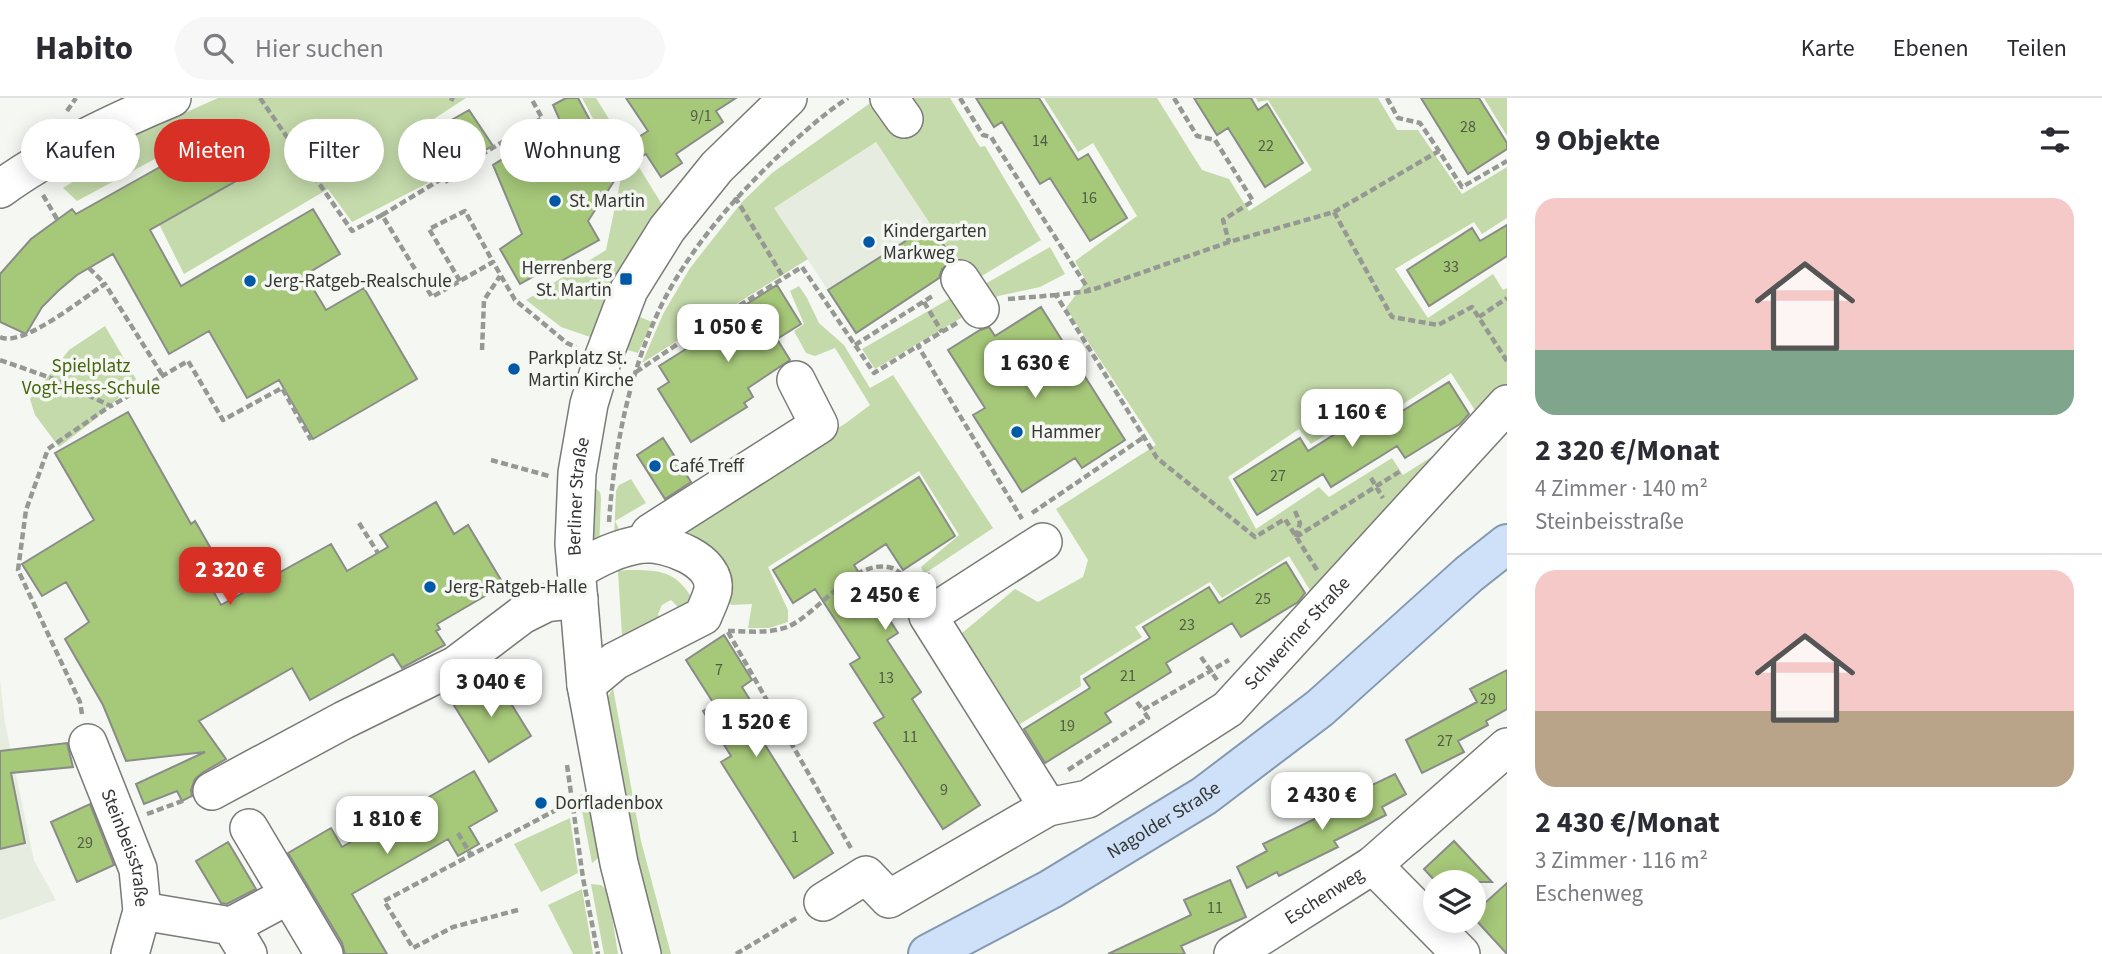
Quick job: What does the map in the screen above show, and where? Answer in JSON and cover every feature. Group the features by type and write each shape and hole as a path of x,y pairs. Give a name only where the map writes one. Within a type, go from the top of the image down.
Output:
{"main road":[{"name":"Nagolder Straße","path":"928,954 1051,889 1204,796 1320,708 1469,574 1507,544"}],"street":[{"path":"0,189 40,163 146,108 172,98"},
{"name":"Berliner Straße","path":"642,954 619,863 586,685 588,574 574,544 577,473 589,404 629,290 667,229 717,167 788,98"},
{"path":"960,279 980,309"},
{"path":"645,544 650,533 735,459 819,425 796,380"},
{"name":"Schweriner Straße","path":"866,875 889,900 1048,807 1088,799 1228,709 1507,404"},
{"path":"1043,542 928,616 1048,807"},
{"path":"212,791 344,720 456,665 523,615 546,603 588,574 645,544 681,550 707,568 713,588 704,616 615,661 586,685"},
{"name":"Steinbeisstraße","path":"88,743 138,869 142,911 130,954"},
{"name":"Eschenweg","path":"1233,954 1373,865 1507,747"},
{"path":"249,828 324,954"},
{"path":"1373,865 1461,954"},
{"path":"823,902 866,875"},
{"path":"142,911 239,940 289,895"}],"path":[{"path":"260,98 352,231 436,182"},
{"path":"486,152 542,118 531,98"},
{"path":"588,574 612,479 625,412 636,372 661,306 696,249 735,197 826,112 848,98"},
{"path":"960,98 983,135 991,137 1089,290"},
{"path":"1174,98 1197,136 1215,140 1253,201 1223,220 1229,242"},
{"path":"1387,98 1398,118 1420,123 1462,187 1507,161"},
{"path":"636,372 802,267 874,373 996,300 1089,290 1229,242 1334,212 1439,151"},
{"path":"735,197 783,277"},
{"path":"460,281 429,229 465,211 515,300 567,342 602,361"},
{"path":"1334,212 1392,317 1438,325 1472,307 1507,361"},
{"path":"382,215 432,297 493,262"},
{"path":"89,268 105,284 163,376"},
{"path":"482,350 484,300 500,276"},
{"path":"855,345 960,279"},
{"path":"0,337 5,340 29,334 105,284"},
{"path":"1056,295 1157,458 1255,537 1285,520 1334,596"},
{"path":"1479,317 1507,298"},
{"path":"924,302 942,332"},
{"path":"691,335 683,323 689,316 705,313 714,321"},
{"path":"918,346 1022,519 1144,438"},
{"path":"0,360 51,378 111,405"},
{"path":"88,743 80,702 18,570 26,510 48,449 111,405 188,361 223,420 282,388 311,440"},
{"path":"491,460 548,476"},
{"path":"1296,537 1409,466"},
{"path":"1295,511 1300,523 1296,537"},
{"path":"359,523 378,553"},
{"path":"737,631 762,632 787,627 841,585 874,567 893,568 909,581 927,577 939,570"},
{"path":"728,632 866,875"},
{"path":"1143,710 1233,658"},
{"path":"1027,774 1038,768 1048,783 1148,718 1137,702"},
{"path":"120,824 212,791"},
{"path":"517,910 453,928 413,948 384,901 567,806"},
{"path":"458,833 471,855"},
{"path":"736,954 823,902"}],"shaded area":[{"name":"Kindergarten Markweg","path":"876,142 958,266 856,333 774,208"},
{"path":"0,679 5,723 34,860 56,900 0,920"}],"green space":[{"path":"218,98 466,98 434,119 398,119 398,182 428,183 352,222 328,189 184,274 159,224 234,182 270,182 270,119 171,119"},
{"path":"582,98 596,98 609,119 593,119"},
{"path":"950,98 980,147 985,146 1041,240 967,285 958,266 876,142 774,208 808,259 642,363 663,314 690,268 742,202 772,173 873,101"},
{"path":"1044,98 1157,98 1202,170 1229,179 1249,211 1312,170 1268,100 1258,102 1256,98 1378,98 1397,130 1418,130 1462,194 1507,167 1507,218 1482,234 1474,222 1395,269 1428,318 1493,274 1503,290 1507,288 1507,388 1480,418 1451,373 1386,415 1377,403 1311,444 1299,429 1228,477 1256,529 1319,487 1329,497 1392,458 1403,475 1469,433 1316,600 1289,556 1222,598 1210,582 1135,627 1142,637 1080,676 1081,686 1012,729 956,638 1015,589 1038,602 1083,577 1088,560 1056,509 1156,445 1066,308 1086,281 1075,261 1137,216 1093,143 1078,152"},
{"path":"1484,98 1507,98 1507,136"},
{"path":"154,127 154,159 140,167 140,133"},
{"path":"644,175 663,206 593,338 561,327 526,300 606,250 620,182 644,182"},
{"path":"72,182 112,182 77,201 63,188"},
{"path":"1050,247 1065,274 1040,287 998,296 875,369 862,349 963,291 969,293"},
{"path":"799,286 819,323 844,345 870,388 893,375 993,528 924,574 921,567 959,535 919,471 768,567 788,610 788,622 769,628 748,628 752,604 731,605 677,525 846,423 870,405 835,348 815,356 806,353 794,331 804,324 790,291"},
{"path":"635,315 652,322 638,353 621,348"},
{"name":"Spielplatz Vogt-Hess-Schule","path":"105,326 136,379 131,387 88,425 59,447 35,415 30,399 69,350"},
{"path":"631,479 646,503 615,521 623,537 614,540 616,491 619,485"},
{"path":"593,486 600,492 601,498 599,551 588,544"},
{"path":"648,570 673,577 693,600 686,606 678,607 671,600 662,605 658,614 662,624 623,652 618,571"},
{"path":"613,688 641,841 671,954 659,954 632,850 604,704"},
{"path":"588,793 606,852 592,863 579,795"},
{"path":"570,818 578,873 541,892 514,844"},
{"path":"591,884 601,885 608,891 618,954 604,954"},
{"path":"582,889 593,954 573,954 548,905"}],"building":[{"path":"566,98 578,98 589,119 559,119 553,105"},
{"path":"626,98 736,98 716,111 723,122 676,154 682,163 661,177 646,154 644,155 644,134 648,131 644,119 640,119"},
{"path":"976,98 1039,98 1078,160 1088,154 1127,218 1090,241 1050,178 1040,184 1002,122 994,127"},
{"path":"1194,98 1251,98 1258,110 1267,104 1303,163 1265,187 1228,128 1217,135"},
{"path":"1421,98 1479,98 1507,143 1507,149 1468,174"},
{"path":"469,110 475,119 453,119"},
{"path":"486,136 493,146 486,150"},
{"path":"500,161 500,182 493,165"},
{"name":"Jerg-Ratgeb-Realschule","path":"154,170 154,182 234,182 150,230 181,286 313,209 340,254 305,275 326,310 364,288 417,379 313,439 279,380 247,398 209,331 169,354 113,254 77,275 58,291 42,307 26,334 0,322 0,274 31,239 72,209 76,214 133,182 140,182 140,178"},
{"path":"500,182 614,182 588,221 599,240 520,284 500,249 522,234"},
{"name":"Kindergarten Markweg","path":"931,225 953,260 942,269 939,278 856,333 828,290"},
{"path":"1507,225 1507,256 1429,306 1407,270 1472,228 1480,241"},
{"path":"777,285 801,324 777,339 790,360 748,388 753,397 744,403 747,407 691,442 658,389 669,382 659,366 713,332 710,327"},
{"path":"1041,307 1125,440 1082,468 1075,458 1022,492 973,415 985,408 948,350 989,327 995,336"},
{"path":"1449,382 1469,414 1460,424 1405,458 1397,446 1331,487 1323,474 1257,515 1234,479 1300,438 1308,451 1375,409 1383,423"},
{"path":"128,412 191,524 195,521 214,554 198,564 221,605 331,544 347,571 388,547 380,535 436,502 454,534 468,525 504,585 437,624 440,629 436,631 445,645 402,668 393,654 310,700 292,668 199,721 226,759 195,779 192,796 182,801 177,791 144,804 136,784 205,752 126,761 103,705 65,639 89,622 66,582 42,596 22,564 94,520 55,453"},
{"path":"663,438 691,482 665,499 637,455"},
{"path":"919,477 955,536 903,570 886,544 854,565 898,633 887,640 921,692 912,699 980,805 943,829 874,723 884,717 850,664 860,658 815,589 793,603 773,570"},
{"path":"1286,562 1305,593 1298,602 1241,637 1232,623 1166,663 1171,672 1105,713 1111,722 1045,763 1024,729 1090,688 1084,679 1150,638 1143,627 1209,587 1219,603"},
{"path":"724,635 752,680 742,687 770,732 760,737 833,853 794,878 721,762 731,756 703,711 714,704 686,660"},
{"path":"1507,670 1507,709 1486,721 1488,725 1458,741 1464,752 1422,773 1406,740 1477,702 1470,689"},
{"path":"494,676 531,736 489,762 452,702"},
{"path":"67,743 73,767 11,773 25,843 0,849 0,751"},
{"path":"474,771 497,811 469,827 479,844 458,856 448,839 352,894 387,954 345,954 342,943 288,853 331,828 342,847"},
{"path":"1395,774 1406,794 1382,807 1386,815 1334,841 1338,847 1279,876 1277,872 1247,888 1237,867 1267,851 1263,844 1323,815 1320,810"},
{"path":"90,804 114,865 77,882 51,822"},
{"path":"1454,841 1481,870 1425,870"},
{"path":"228,842 256,889 227,904 221,903 196,861"},
{"path":"1230,880 1246,917 1181,946 1185,954 1108,954 1191,915 1184,900"},
{"path":"1507,883 1507,954 1486,931 1486,902"}],"place":[{"name":"St. Martin","path":"555,201"},
{"name":"Kindergarten Markweg","path":"869,242"},
{"name":"Herrenberg St. Martin","path":"626,279"},
{"name":"Jerg-Ratgeb-Realschule","path":"250,281"},
{"name":"Parkplatz St. Martin Kirche","path":"514,369"},
{"name":"Hammer","path":"1017,432"},
{"name":"Café Treff","path":"655,466"},
{"name":"Jerg-Ratgeb-Halle","path":"430,587"},
{"name":"Dorfladenbox","path":"541,803"}]}
